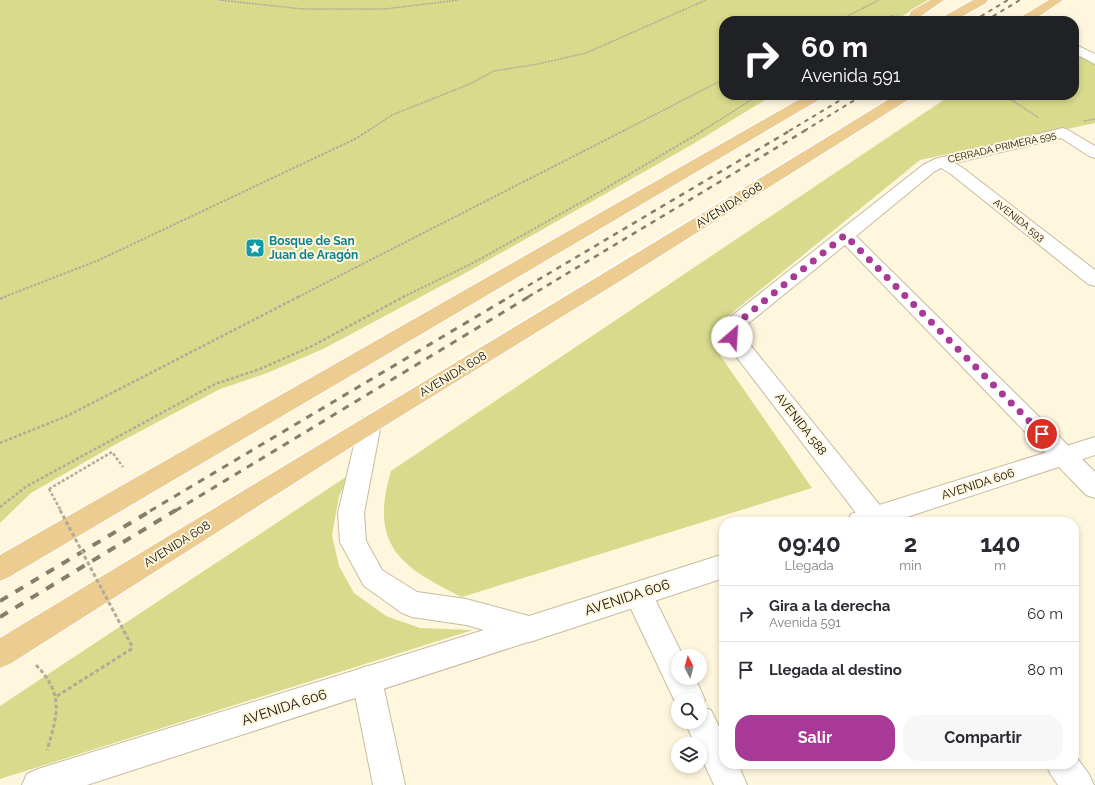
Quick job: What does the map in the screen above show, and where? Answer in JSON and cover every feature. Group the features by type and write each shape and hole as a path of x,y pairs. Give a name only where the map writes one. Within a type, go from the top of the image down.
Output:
{"highway":[{"path":"914,16 915,14 938,0"},
{"path":"954,16 982,0"},
{"path":"1034,16 1057,0"},
{"path":"0,569 808,100"},
{"name":"AVENIDA 608","path":"7,650 370,424 618,274 898,100"}],"street":[{"path":"1079,51 1095,60"},
{"path":"1063,133 1095,153"},
{"name":"CERRADA PRIMERA 595","path":"736,324 929,168 941,162 1063,133"},
{"name":"AVENIDA 593","path":"941,162 957,171 1095,280"},
{"path":"845,235 1095,488"},
{"name":"AVENIDA 588","path":"736,324 732,337 869,517"},
{"path":"370,424 351,513 354,542 373,578 412,604 466,612 530,629"},
{"name":"AVENIDA 606","path":"880,517 1095,446"},
{"name":"AVENIDA 606","path":"43,777 367,680 719,568"},
{"path":"638,594 671,662"},
{"path":"367,680 389,785"},
{"path":"704,729 719,760"},
{"path":"723,769 731,785"},
{"path":"1066,769 1078,785"}],"path":[{"path":"219,0 303,9 385,9 459,0"},
{"path":"0,299 99,260 355,139 392,115 470,84 494,70 538,64 586,53 706,0"},
{"path":"848,16 878,0"},
{"path":"0,443 66,416 719,82"},
{"path":"0,507 27,486 216,384 260,369 312,346 392,303 473,263 596,194 751,100"},
{"path":"1012,100 1063,133"},
{"path":"57,696 133,648 49,488 112,452"},
{"path":"7,650 44,672 57,696 56,722 43,777"}],"green space":[{"name":"Bosque de San Juan de Aragón","path":"0,0 929,0 902,16 719,16 719,100 765,100 693,144 469,271 323,349 267,373 220,389 118,443 31,493 0,523"},
{"path":"1079,55 1095,64 1095,123 920,160 722,321 713,345 812,488 462,597 422,575 406,563 395,550 387,535 384,518 385,496 391,471 944,100 1079,100"},
{"path":"349,475 339,496 332,535 339,566 354,593 386,616 420,628 473,630 0,779 0,706"}],"railway":[{"path":"981,16 1008,0"},
{"path":"993,16 1020,0"},
{"path":"789,131 841,100"},
{"path":"804,131 855,100"},
{"path":"509,297 791,130"},
{"path":"528,297 806,130"},
{"path":"150,511 511,296"},
{"path":"175,511 530,296"},
{"path":"0,601 152,510"},
{"path":"0,617 176,510"}],"place":[{"name":"Bosque de San Juan de Aragón","path":"255,248"}],"route":[{"path":"732,337 736,324 845,235 1042,434"}]}
